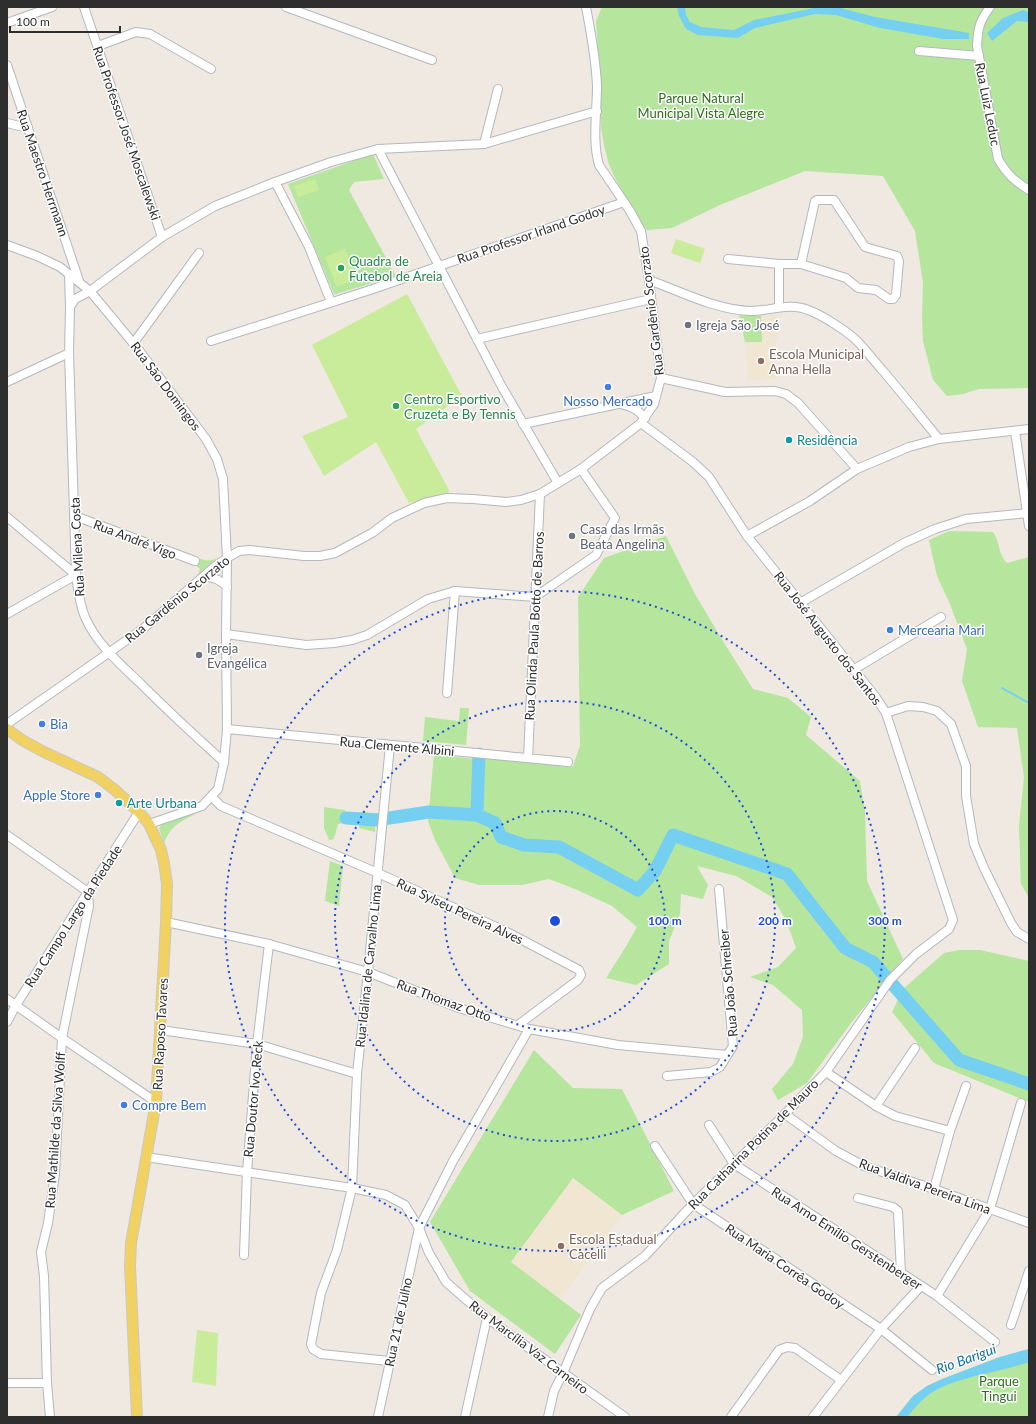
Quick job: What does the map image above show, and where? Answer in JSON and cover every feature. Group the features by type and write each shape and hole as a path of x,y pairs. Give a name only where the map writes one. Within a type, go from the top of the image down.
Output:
{"main road":[{"name":"Rua Raposo Tavares","path":"7,728 22,740 44,752 98,777 139,812 149,824 161,850 164,863 167,884 166,922 156,1102 131,1242 130,1266 138,1417"}],"street":[{"path":"7,23 52,7"},
{"name":"Rua Professor José Moscalewski","path":"84,7 162,237"},
{"path":"286,7 432,60"},
{"name":"Rua Gardênio Scorzato","path":"7,724 144,628 227,558 239,551 250,550 304,556 320,556 335,552 372,532 392,518 424,503 447,498 473,498 506,502 521,500 540,494 581,469 643,421 654,404 661,378 652,299 641,231 624,202 599,166 595,140 597,84 586,7"},
{"name":"Rua Luiz Leduc","path":"990,7 982,17 978,30 977,46 998,159 1005,171 1016,183 1029,190"},
{"path":"98,46 136,32 150,34 212,68"},
{"path":"919,51 979,56"},
{"name":"Rua Maestro Herrmann","path":"7,65 79,282"},
{"path":"484,144 498,89"},
{"path":"70,306 75,299 90,291 162,237 215,206 275,182 331,162 378,149 484,144 597,112"},
{"path":"7,122 28,128"},
{"path":"378,149 502,387 558,482"},
{"path":"275,182 309,247 331,302"},
{"path":"728,259 779,264 801,264 846,278 858,288 876,290 889,299 893,299 896,295 899,261 897,256 865,247 834,200 814,201 801,264"},
{"name":"Rua Professor Irland Godoy","path":"211,340 439,266 624,202"},
{"name":"Rua São Domingos","path":"7,245 37,256 60,267 90,291 206,439 217,458 223,479 227,558 227,729 224,762 218,789 202,806 149,824"},
{"path":"133,344 199,254"},
{"path":"60,267 71,255"},
{"path":"779,264 779,308"},
{"name":"Rua Milena Costa","path":"69,274 69,353 76,575 80,603 85,617 94,633 109,653 224,762"},
{"path":"649,280 697,299 721,306 751,311 796,307 807,309 827,320 856,340 899,389 939,439"},
{"path":"477,339 652,299"},
{"path":"7,382 69,353"},
{"path":"661,378 726,392 775,390 786,394 798,403 857,469"},
{"path":"523,424 656,396"},
{"name":"Rua José Augusto dos Santos","path":"619,403 630,406 638,411 643,421 694,462 709,477 747,536 875,696 886,714 953,920"},
{"path":"747,536 810,501 857,469 909,447 939,439 1029,429"},
{"path":"1015,431 1029,526"},
{"path":"226,634 306,645 352,640 367,635 428,599 455,591 535,597 596,555 615,518 581,469"},
{"name":"Rua Olinda Paula Botto de Barros","path":"528,758 540,494"},
{"path":"800,603 904,543 934,529 966,519 1028,513"},
{"name":"Rua André Vigo","path":"75,516 195,561"},
{"path":"7,517 76,575 7,614"},
{"path":"205,577 216,579 223,582 227,586"},
{"path":"447,693 455,591"},
{"path":"853,670 941,617"},
{"path":"886,714 908,706 923,707 937,710 951,724 966,766 966,796 974,844 1011,923 1018,932 1029,939"},
{"name":"Rua Clemente Albini","path":"227,729 568,762"},
{"name":"Rua Idalina de Carvalho Lima","path":"389,1361 321,1354 313,1349 311,1344 321,1293 337,1250 352,1188 357,1074 390,745"},
{"name":"Rua Sylseu Pereira Alves","path":"212,796 221,806 378,873 507,932 579,970 581,975 578,980 518,1025"},
{"name":"Rua Campo Largo da Piedade","path":"7,1022 16,1005 139,812"},
{"path":"7,835 88,892"},
{"name":"Rua João Schreiber","path":"667,1076 712,1072 720,1067 733,1046 719,889"},
{"name":"Rua Mathilde da Silva Wolff","path":"50,1417 44,1276 41,1252 48,1224 55,1174 62,1038 89,906 88,892"},
{"name":"Rua Catharina Potina de Mauro","path":"548,1417 554,1391 590,1309 602,1288 645,1256 693,1204 826,1072 890,980 916,954 949,929 953,920"},
{"name":"Rua Thomaz Otto","path":"166,922 269,944 368,972 459,1008 529,1029 618,1045 727,1055"},
{"name":"Rua Doutor Ivo Reck","path":"244,1255 247,1172 257,1044 269,944"},
{"path":"7,998 62,1038 156,1102"},
{"path":"419,1228 453,1161 529,1029"},
{"path":"161,1030 257,1044 357,1074"},
{"path":"876,1106 916,1048"},
{"path":"826,1072 876,1106 895,1116 950,1131"},
{"path":"934,1189 950,1131 966,1086"},
{"path":"937,1296 990,1209 1020,1103"},
{"name":"Rua Valdiva Pereira Lima","path":"785,1114 836,1151 864,1166 1029,1223"},
{"name":"Rua Arno Emílio Gerstenberger","path":"709,1125 734,1164 937,1296 995,1342"},
{"name":"Rua Maria Corrêa Godoy","path":"655,1146 693,1204 881,1329 932,1370"},
{"name":"Rua Marcília Vaz Carneiro","path":"146,1157 352,1188 386,1195 405,1205 419,1228 429,1253 446,1282 487,1318 625,1417"},
{"path":"858,1198 893,1207 898,1211 901,1273"},
{"name":"Rua 21 de Julho","path":"378,1417 419,1228"},
{"path":"1011,1325 1029,1271"},
{"path":"813,1417 881,1329 920,1286"},
{"path":"465,1417 487,1318"},
{"path":"732,1417 779,1350 787,1347 795,1348 841,1380"},
{"path":"7,1384 48,1383"}],"shaded area":[{"name":"Escola Municipal Anna Hella","path":"777,315 777,379 747,380 745,342 762,342 761,316"},
{"name":"Escola Estadual Cacelli","path":"573,1178 622,1215 560,1299 511,1263"}],"green space":[{"name":"Parque Natural Municipal Vista Alegre","path":"602,7 1029,7 1029,388 979,389 963,394 947,396 933,380 923,341 923,283 915,231 883,176 805,171 720,205 672,228 647,230 637,217 616,180 609,165 604,145 601,128 601,98 596,21"},
{"path":"373,154 384,179 354,182 349,190 396,276 334,294 288,184"},
{"path":"315,179 319,190 298,197 294,186"},
{"path":"676,239 705,249 700,263 671,253"},
{"name":"Quadra de Futebol de Areia","path":"345,249 357,279 337,287 325,257"},
{"name":"Centro Esportivo Cruzeta e By Tennis","path":"407,294 462,396 416,429 450,492 409,503 376,442 324,476 302,436 348,417 312,345"},
{"path":"739,315 761,316 762,342 745,342"},
{"path":"949,531 993,532 1002,555 1007,563 1029,557 1029,898 1021,884 1019,826 1024,777 1017,728 978,727 962,681 967,649 950,604 937,576 929,540"},
{"path":"666,536 695,594 753,689 788,698 811,717 806,735 860,781 865,812 867,881 903,959 851,1023 807,1083 778,1100 772,1089 793,1064 803,1037 802,1010 773,985 750,977 778,967 796,948 786,920 772,897 736,876 697,866 708,885 703,899 681,894 680,914 669,941 669,964 636,985 606,978 637,927 612,906 549,879 522,885 479,885 455,878 435,840 428,821 434,754 474,759 506,759 573,766 580,746 578,597 604,558"},
{"path":"218,557 197,578 200,569 195,565 198,558 203,560 213,560"},
{"path":"460,708 469,708 466,745 423,741 425,717 459,721"},
{"path":"324,807 345,810 346,823 338,824 334,839 329,840 324,828"},
{"path":"359,812 376,813 375,832 359,828"},
{"path":"197,813 173,828 169,832 164,844 159,828 164,822"},
{"path":"330,861 343,866 339,906 325,901"},
{"path":"959,950 980,950 1029,961 1029,1102 934,1063 892,1012 903,989 944,953"},
{"path":"534,1050 573,1088 622,1089 674,1191 622,1215 573,1178 511,1262 581,1315 555,1354 470,1291 430,1222"},
{"path":"197,1330 218,1333 216,1386 192,1382"},
{"name":"Parque Tingui","path":"1029,1349 1029,1417 896,1417 913,1396 927,1386 1000,1357"}],"water":[{"path":"677,7 685,7 686,15 690,22 701,27 734,30 754,20 814,8 837,7 875,17 969,33 969,39 943,39 880,28 836,15 815,14 755,28 738,38 698,35 686,29 679,16"},
{"path":"1023,10 1029,12 1029,22 1017,21 992,41 987,33 1003,18"},
{"path":"1029,1349 1029,1362 946,1385 928,1395 907,1417 896,1417 913,1396 927,1386 1000,1357"}],"waterway":[{"path":"1002,688 1029,703"},
{"path":"477,815 479,754"},
{"path":"346,818 376,820 429,812 477,815 495,823 501,837 524,845 559,847 638,890 655,871 673,835 787,874 845,948 873,962 959,1060 1029,1084"}],"place":[{"name":"Quadra de Futebol de Areia","path":"341,268"},
{"name":"Igreja São José","path":"688,325"},
{"name":"Escola Municipal Anna Hella","path":"761,361"},
{"name":"Nosso Mercado","path":"608,387"},
{"name":"Centro Esportivo Cruzeta e By Tennis","path":"396,406"},
{"name":"Residência","path":"789,440"},
{"name":"Casa das Irmãs Beata Angelina","path":"572,536"},
{"name":"Mercearia Mari","path":"890,630"},
{"name":"Igreja Evangélica","path":"199,655"},
{"name":"Bia","path":"42,724"},
{"name":"Apple Store","path":"98,795"},
{"name":"Arte Urbana","path":"119,803"},
{"name":"Compre Bem","path":"124,1105"},
{"name":"Escola Estadual Cacelli","path":"561,1246"}],"water label":[{"name":"Rio Barigui","path":"966,1359"}]}
